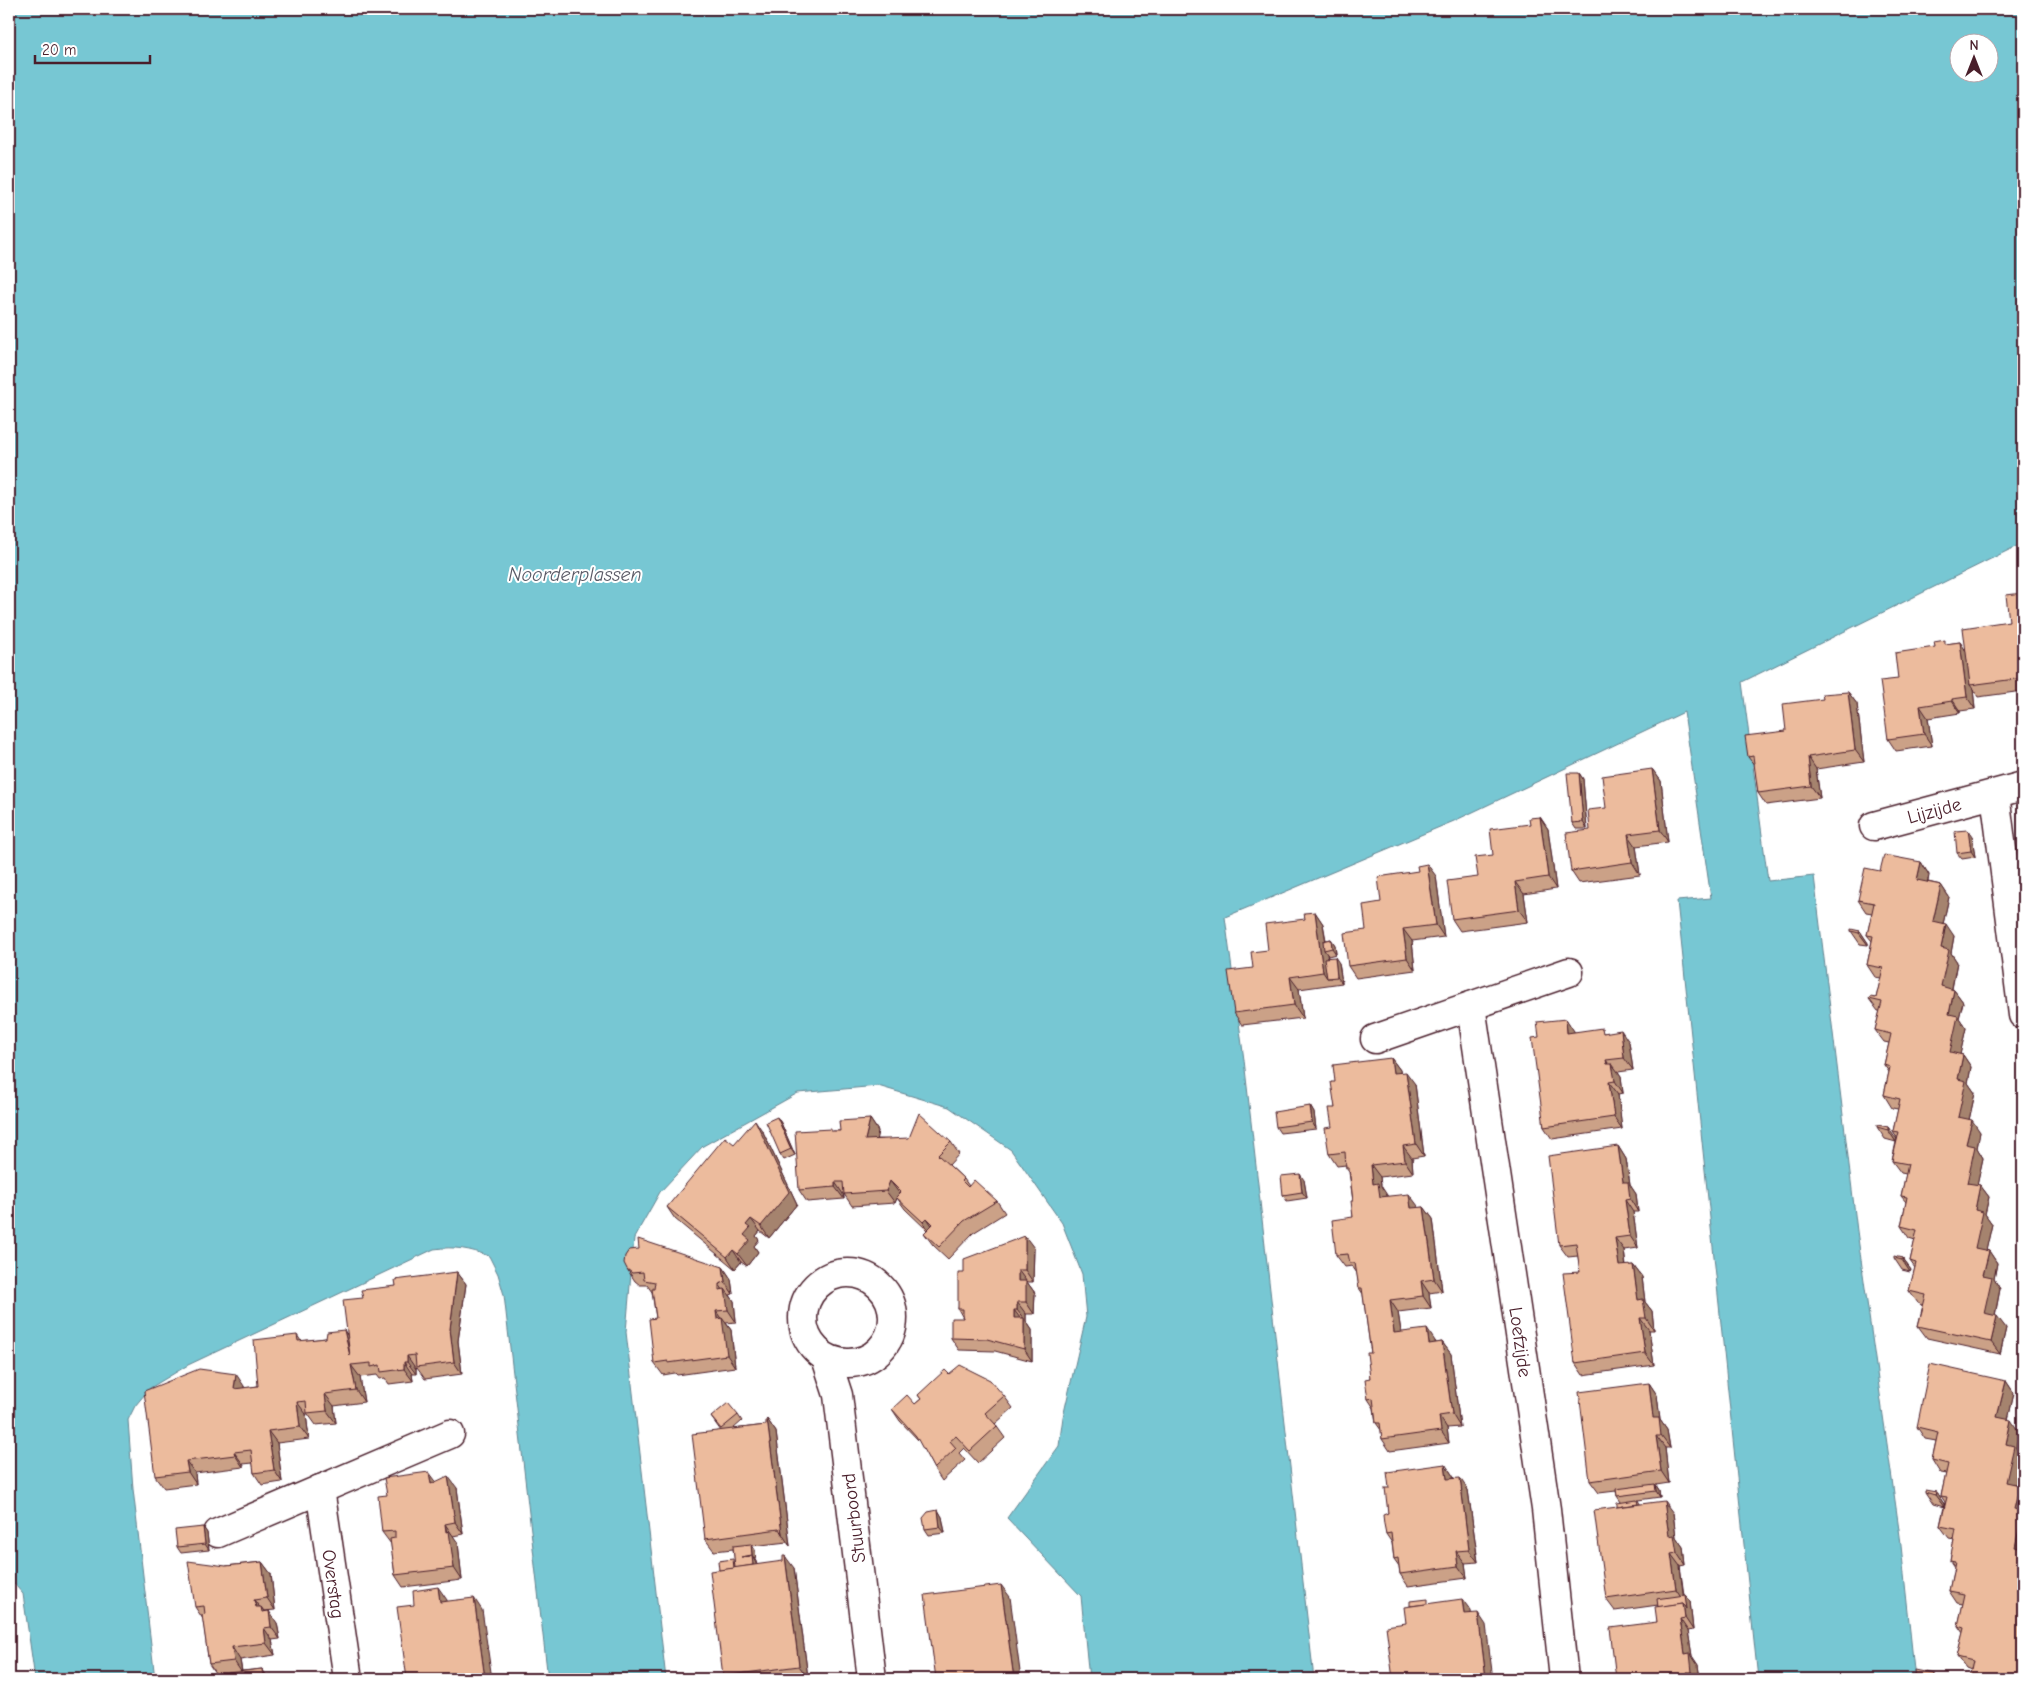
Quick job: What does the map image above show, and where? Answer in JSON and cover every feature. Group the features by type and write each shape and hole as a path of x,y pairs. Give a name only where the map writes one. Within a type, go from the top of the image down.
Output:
{"street":[{"name":"Lijzijde","path":"1874,826 2023,786"},
{"path":"1995,794 2023,1015"},
{"path":"1375,1039 1569,972"},
{"name":"Loefzijde","path":"1471,1006 1546,1509 1564,1679"},
{"name":"Stuurboord","path":"826,1358 838,1395 872,1679"},
{"path":"218,1532 450,1434"},
{"name":"Overstag","path":"320,1489 348,1679"}],"water":[{"name":"Noorderplassen","path":"9,9 2023,9 2023,543 1742,682 1768,881 1814,876 1857,1231 1900,1536 1915,1679 1758,1679 1677,901 1711,898 1684,712 1454,821 1225,917 1244,1060 1314,1679 1089,1679 1081,1596 1007,1518 1059,1446 1063,1417 1086,1317 1082,1274 1062,1223 1011,1150 949,1107 878,1086 798,1093 703,1146 660,1192 634,1238 626,1332 666,1679 548,1679 504,1295 498,1274 489,1256 462,1249 434,1249 188,1365 150,1388 135,1406 128,1420 133,1489 155,1679 35,1679 23,1594 9,1578"}],"building":[{"path":"2023,593 2023,678 1970,685 1963,628 2009,621 2006,595"},
{"path":"1945,640 1945,644 1960,642 1967,697 1920,706 1924,734 1888,739 1880,681 1898,679 1895,653 1935,647 1934,642"},
{"path":"1848,692 1855,750 1808,757 1811,786 1758,793 1753,756 1748,757 1745,736 1786,731 1783,704 1823,699 1822,694"},
{"path":"1652,769 1660,830 1628,834 1632,862 1571,871 1566,833 1590,830 1588,810 1606,808 1602,776"},
{"path":"1567,773 1579,773 1583,822 1572,823"},
{"path":"1540,817 1548,877 1515,882 1519,910 1452,919 1447,881 1478,877 1475,857 1493,855 1490,829 1530,824 1529,818"},
{"path":"1968,830 1971,851 1957,853 1955,831"},
{"path":"1884,855 1921,862 1917,880 1941,885 1933,921 1946,924 1941,948 1949,950 1941,986 1954,990 1949,1014 1958,1016 1950,1052 1963,1055 1958,1079 1966,1081 1958,1117 1972,1120 1966,1144 1975,1146 1967,1183 1980,1185 1975,1210 1983,1212 1975,1248 1989,1251 1983,1275 1992,1277 1984,1313 1997,1316 1991,1342 1918,1326 1926,1295 1909,1291 1916,1263 1910,1261 1917,1230 1901,1226 1907,1197 1901,1196 1908,1164 1892,1161 1899,1132 1893,1131 1900,1099 1884,1095 1890,1067 1884,1065 1891,1034 1875,1030 1882,1002 1869,999 1870,997 1876,998 1883,968 1867,965 1873,936 1867,935 1874,903 1858,900 1865,868 1880,871"},
{"path":"1427,864 1436,925 1403,929 1407,958 1348,966 1344,933 1366,930 1363,905 1381,902 1378,877 1418,871 1417,866"},
{"path":"1315,912 1323,972 1290,977 1294,1005 1234,1013 1228,971 1253,968 1251,952 1268,950 1265,924 1305,919 1304,913"},
{"path":"1851,929 1860,931 1859,933 1851,931"},
{"path":"1331,939 1332,948 1324,950 1323,941"},
{"path":"1335,957 1337,977 1327,978 1324,958"},
{"path":"1566,1019 1567,1033 1602,1028 1603,1033 1621,1030 1624,1058 1606,1060 1607,1064 1612,1064 1615,1081 1609,1082 1614,1117 1544,1127 1532,1038 1539,1037 1537,1022"},
{"path":"1391,1058 1393,1073 1406,1072 1416,1144 1403,1146 1405,1161 1371,1165 1373,1184 1378,1183 1380,1197 1409,1194 1411,1208 1424,1207 1434,1279 1421,1281 1423,1296 1390,1300 1394,1333 1427,1329 1429,1344 1442,1342 1452,1414 1439,1416 1441,1431 1382,1439 1380,1423 1376,1423 1373,1398 1368,1399 1365,1379 1370,1378 1367,1353 1371,1353 1362,1288 1359,1288 1355,1263 1350,1263 1348,1254 1336,1255 1332,1220 1353,1217 1349,1168 1346,1168 1345,1152 1329,1154 1325,1128 1332,1127 1329,1108 1335,1108 1331,1082 1335,1082 1333,1065"},
{"path":"1310,1106 1312,1122 1276,1127 1274,1112"},
{"path":"919,1113 951,1142 938,1155 964,1179 962,1181 968,1187 974,1180 997,1201 964,1221 939,1247 924,1233 933,1224 927,1218 923,1222 896,1197 901,1192 890,1181 886,1191 844,1194 843,1182 835,1182 835,1187 799,1190 795,1131 831,1129 831,1131 840,1131 839,1121 870,1119 865,1140 909,1138"},
{"path":"777,1117 791,1149 780,1154 766,1122"},
{"path":"755,1120 789,1192 761,1226 751,1219 746,1225 750,1228 744,1235 750,1240 738,1254 733,1250 727,1257 667,1207 725,1137 734,1144"},
{"path":"1877,1125 1888,1127 1888,1130 1877,1127"},
{"path":"1618,1146 1623,1182 1628,1182 1630,1199 1625,1200 1630,1236 1615,1238 1619,1266 1633,1265 1638,1300 1643,1299 1646,1318 1640,1318 1645,1353 1575,1363 1563,1273 1580,1272 1576,1243 1559,1245 1548,1156"},
{"path":"1300,1174 1302,1192 1283,1195 1281,1176"},
{"path":"1025,1236 1025,1270 1018,1270 1018,1281 1026,1281 1026,1302 1017,1302 1017,1310 1014,1310 1014,1318 1024,1318 1024,1349 987,1339 951,1338 951,1318 963,1318 963,1309 958,1309 958,1273 964,1273 964,1259"},
{"path":"638,1239 723,1267 725,1282 719,1284 719,1290 725,1289 728,1310 716,1311 717,1319 722,1318 727,1355 668,1363 668,1361 654,1363 649,1319 656,1318 652,1289 654,1289 655,1282 644,1280 643,1272 632,1273 624,1263 625,1256 629,1250 639,1249"},
{"path":"1894,1256 1902,1258 1902,1260 1894,1258"},
{"path":"457,1272 450,1329 454,1362 416,1367 415,1355 407,1356 407,1362 404,1362 404,1369 381,1372 380,1365 371,1367 371,1363 351,1365 356,1390 325,1394 327,1411 307,1413 306,1401 297,1402 300,1427 268,1431 274,1470 254,1473 251,1450 234,1452 235,1455 186,1461 188,1472 155,1476 144,1391 199,1369 236,1374 234,1389 258,1386 254,1340 297,1335 298,1341 326,1338 327,1332 344,1330 350,1356 343,1300 363,1298 361,1290 396,1286 395,1280"},
{"path":"1930,1364 2006,1381 1997,1417 2011,1420 2006,1444 2014,1446 2006,1482 2020,1485 2014,1509 2023,1511 2015,1547 2023,1549 2023,1679 1969,1679 1973,1660 1957,1656 1964,1628 1958,1626 1965,1594 1949,1591 1955,1562 1950,1561 1956,1529 1940,1526 1947,1497 1941,1496 1948,1464 1932,1460 1938,1432 1917,1427"},
{"path":"960,1365 990,1380 1004,1396 985,1413 997,1426 970,1451 956,1436 950,1441 956,1448 934,1469 916,1436 892,1409 907,1395 915,1404 921,1399 918,1395 945,1370 949,1374"},
{"path":"1649,1383 1653,1418 1659,1418 1661,1436 1656,1436 1661,1471 1590,1481 1579,1392"},
{"path":"728,1403 738,1415 721,1429 711,1417"},
{"path":"767,1419 782,1534 779,1529 705,1539 692,1434 766,1425"},
{"path":"1445,1464 1447,1479 1460,1478 1469,1550 1456,1551 1458,1566 1400,1574 1398,1558 1394,1559 1391,1533 1386,1534 1384,1524 1383,1515 1388,1513 1385,1488 1389,1488 1387,1472"},
{"path":"429,1472 431,1484 448,1476 455,1522 445,1524 446,1532 449,1531 454,1568 395,1575 390,1539 395,1538 395,1531 382,1532 378,1496 387,1495 384,1478"},
{"path":"1655,1484 1656,1491 1617,1496 1616,1489"},
{"path":"1925,1490 1936,1492 1935,1495 1925,1492"},
{"path":"1637,1500 1638,1504 1617,1507 1617,1503"},
{"path":"1664,1501 1669,1536 1674,1535 1677,1553 1671,1554 1676,1589 1606,1599 1594,1510"},
{"path":"938,1510 940,1527 925,1529 923,1518 928,1512"},
{"path":"203,1527 205,1544 177,1547 175,1530"},
{"path":"751,1544 752,1555 741,1557 752,1556 753,1565 735,1568 733,1546"},
{"path":"783,1556 785,1556 799,1666 723,1676 710,1571 783,1561"},
{"path":"733,1559 734,1568 719,1570 718,1561"},
{"path":"188,1561 226,1566 262,1562 267,1598 254,1600 256,1607 261,1607 262,1612 269,1611 271,1627 264,1628 266,1643 232,1647 234,1661 209,1664 202,1615 205,1614 204,1606 195,1607"},
{"path":"1001,1585 1014,1679 936,1679 925,1595"},
{"path":"438,1587 440,1602 474,1598 485,1679 407,1679 397,1607 414,1605 413,1591"},
{"path":"1685,1595 1687,1609 1683,1603 1658,1607 1657,1599"},
{"path":"1427,1599 1427,1604 1410,1606 1410,1601"},
{"path":"1462,1599 1464,1614 1478,1613 1486,1679 1393,1679 1386,1626 1406,1623 1404,1607"},
{"path":"1683,1603 1685,1618 1680,1619 1685,1654 1690,1653 1692,1672 1687,1672 1688,1679 1616,1679 1610,1628 1657,1622 1655,1607"},
{"path":"262,1669 263,1677 229,1679 228,1673"},
{"path":"1914,1670 1934,1674 1934,1679 1915,1679"},
{"path":"272,1676 272,1679 246,1679"}]}
